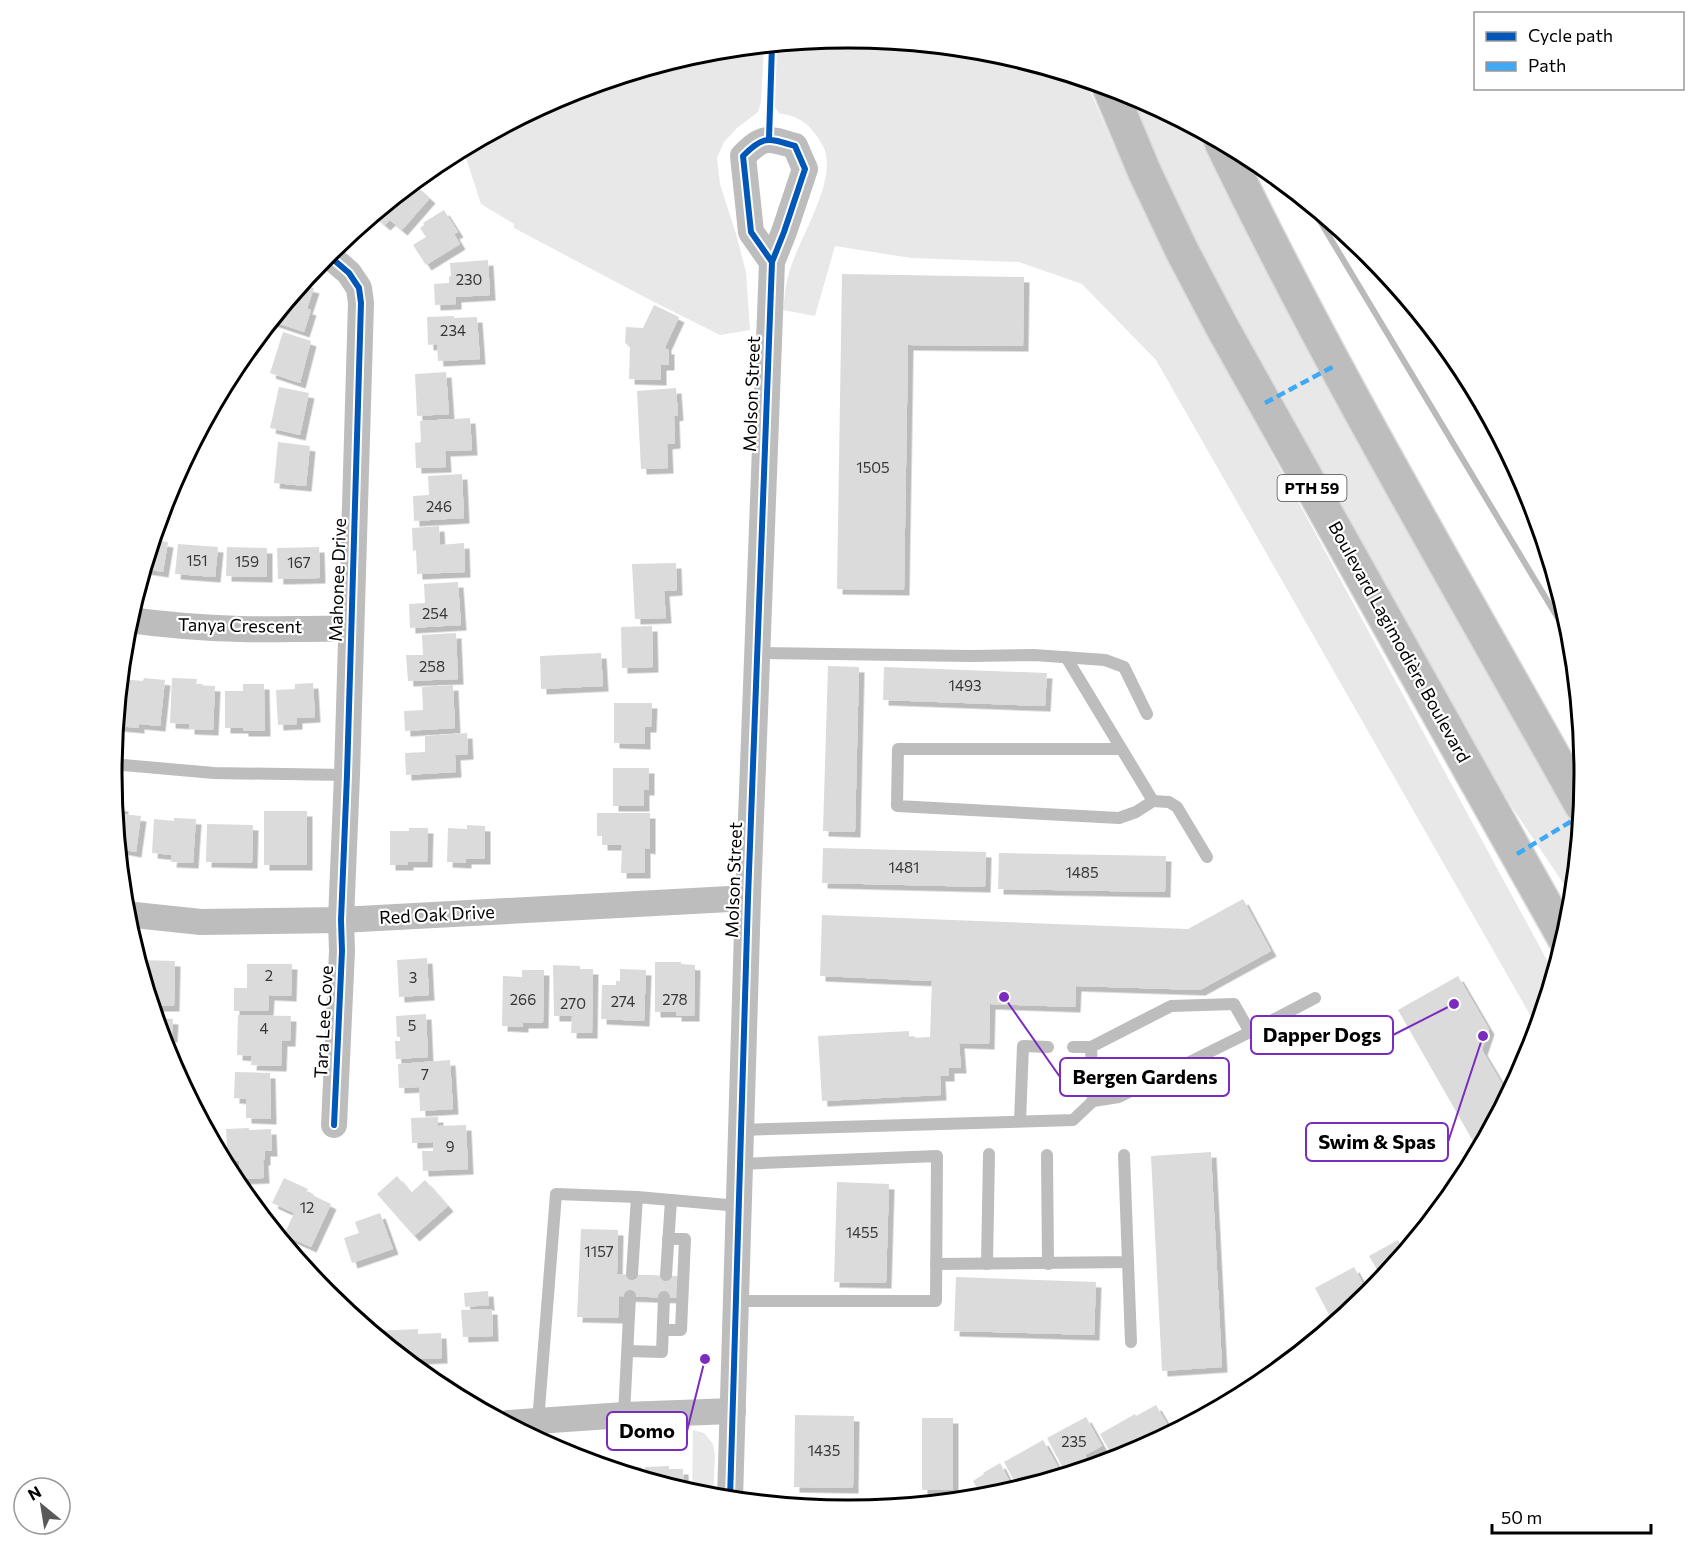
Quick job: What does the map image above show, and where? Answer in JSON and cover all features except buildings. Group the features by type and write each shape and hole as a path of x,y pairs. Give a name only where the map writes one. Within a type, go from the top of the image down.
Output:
{"main road":[{"name":"Boulevard Lagimodière Boulevard","path":"1113,98 1149,182 1222,327 1558,926"},
{"path":"1227,155 1350,393 1573,791"}],"street":[{"name":"Mahonee Drive","path":"335,261 349,273 359,288 361,303 341,920"},
{"name":"Molson Street","path":"730,1490 748,898 771,262"},
{"name":"Tanya Crescent","path":"139,621 231,629 351,629"},
{"name":"Red Oak Drive","path":"136,915 201,922 341,920 748,898"},
{"name":"Tara Lee Cove","path":"334,1125 342,951 341,920"},
{"path":"522,1423 624,1415 733,1411"}],"lane":[{"path":"757,653 1034,655 1105,660 1124,666 1147,714"},
{"path":"1066,657 1153,801"},
{"path":"1121,749 898,749 897,806 1119,818 1136,812 1153,801 1168,802 1178,807 1207,857"},
{"path":"122,765 214,773 347,775"},
{"path":"741,1130 1073,1120 1094,1101 1119,1097 1315,998"},
{"path":"1073,1047 1090,1047 1171,1006 1234,1004 1250,1032"},
{"path":"1020,1121 1023,1046 1048,1047"},
{"path":"1090,1047 1094,1101"},
{"path":"987,1264 989,1154"},
{"path":"1047,1155 1048,1264"},
{"path":"1124,1155 1131,1342"},
{"path":"736,1301 936,1302 937,1156 740,1164"},
{"path":"538,1422 556,1194 636,1197 739,1206"},
{"path":"632,1274 636,1197"},
{"path":"666,1275 671,1200"},
{"path":"663,1330 681,1330 685,1239 668,1239"},
{"path":"936,1264 1128,1262"},
{"path":"624,1415 630,1296"},
{"path":"627,1351 662,1352 664,1297"}],"shaded area":[{"path":"848,48 943,54 1036,73 1089,90 1168,262 1549,963 1531,1017 1156,360 1082,284 1019,262 911,258 835,246 815,316 783,310 793,260 820,198 827,168 825,151 812,130 798,119 780,114 774,106 775,52 801,50"},
{"path":"764,53 761,102 758,112 737,128 724,142 717,158 720,184 746,272 750,330 720,335 514,228 514,224 481,204 466,158 485,145 527,123 570,103 615,87 706,62"},
{"path":"1132,106 1203,141 1231,200 1310,346 1572,815 1565,886 1497,785 1215,281 1173,198"},
{"path":"693,1430 704,1433 713,1444 715,1456 713,1487 692,1483"}],"waterway":[{"path":"1322,224 1556,615"}],"marked path":[{"path":"1265,403 1336,365"},
{"path":"1517,854 1572,821"}],"cycle path":[{"path":"769,139 772,52"},
{"path":"767,140 795,146 805,169 772,262 751,232 743,156 756,144 767,140"},
{"path":"334,1125 342,951 341,920 361,303 359,288 349,273 335,261"},
{"path":"730,1490 748,898 772,262"}],"place":[{"name":"Bergen Gardens","path":"1004,997"},
{"name":"Dapper Dogs","path":"1454,1004"},
{"name":"Swim & Spas","path":"1483,1036"},
{"name":"Domo","path":"705,1359"}]}
